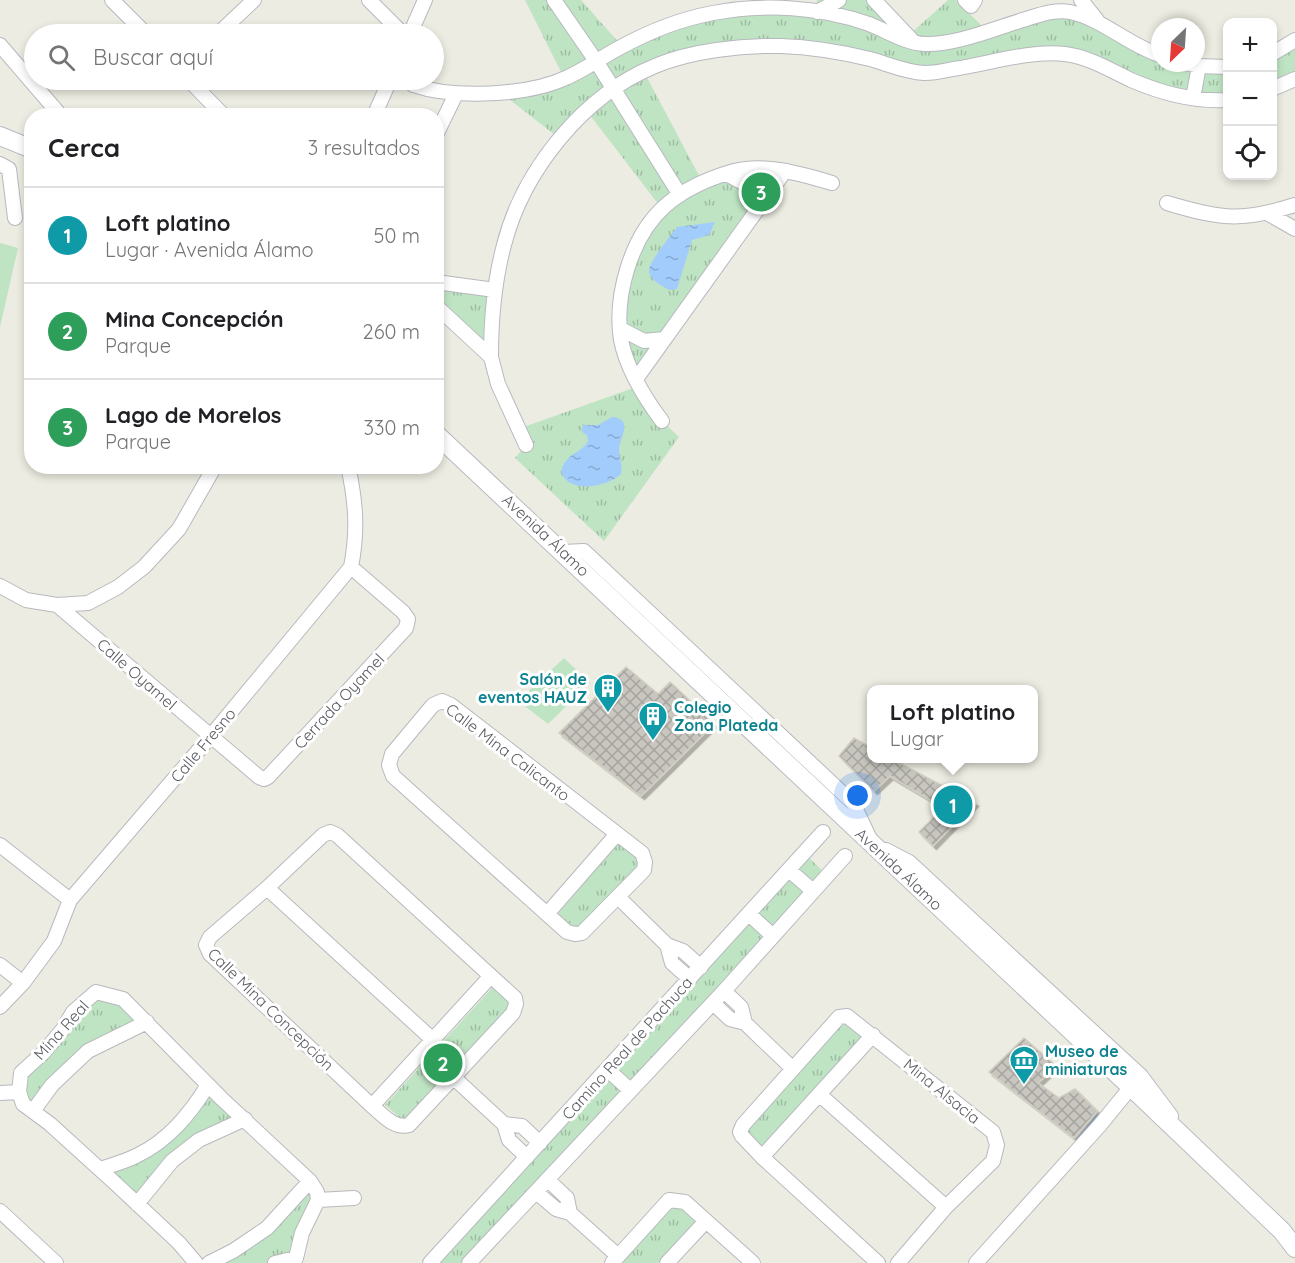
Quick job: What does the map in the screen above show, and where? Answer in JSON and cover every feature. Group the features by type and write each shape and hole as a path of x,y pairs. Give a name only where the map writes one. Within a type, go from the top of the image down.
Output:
{"street":[{"path":"112,0 136,24"},
{"path":"229,24 254,0"},
{"path":"369,0 393,24"},
{"path":"414,24 425,0"},
{"path":"554,0 596,61 680,195"},
{"path":"817,12 839,0"},
{"path":"874,0 912,41"},
{"path":"1081,0 1100,24"},
{"path":"427,90 456,94 531,89 568,78 633,40 659,29 711,13 743,8 831,13 922,44 938,43 1045,13 1068,12 1092,19 1123,38 1151,51"},
{"path":"1277,51 1295,40"},
{"path":"0,45 24,73"},
{"path":"526,445 498,384 491,357 491,324 504,243 525,192 546,158 573,122 613,88 655,66 723,49 780,46 843,53 868,58 908,71 927,73 1014,58 1066,54 1092,61 1155,90 1193,98 1223,100"},
{"path":"1205,66 1223,67"},
{"path":"1193,98 1198,72"},
{"path":"1277,88 1295,79"},
{"path":"39,90 54,108"},
{"path":"199,90 216,108"},
{"path":"378,108 386,90"},
{"path":"444,119 456,94"},
{"path":"0,136 24,146"},
{"path":"0,164 9,169 15,218"},
{"path":"662,421 645,399 621,340 622,282 647,226 664,207 686,190 735,171 760,169 785,171 832,183"},
{"path":"636,379 785,171"},
{"path":"726,174 742,181 749,188 754,197 755,213"},
{"path":"1167,203 1227,218 1254,216 1295,205"},
{"path":"1267,213 1295,229"},
{"path":"444,283 495,290"},
{"path":"444,313 491,357"},
{"path":"621,328 644,341 664,339"},
{"name":"Avenida Álamo","path":"444,441 1194,1147 1288,1232 1295,1248"},
{"path":"0,586 26,600 57,605 88,603 118,587 144,567 179,529 210,474"},
{"path":"350,474 355,500 355,546 351,567"},
{"name":"Cerrada Oyamel","path":"264,779 406,628 408,619 403,612 351,567"},
{"name":"Calle Fresno","path":"0,1007 23,983 54,941 70,900 210,737 351,567"},
{"name":"Calle Oyamel","path":"57,605 210,737 264,779"},
{"name":"Calle Mina Calicanto","path":"442,701 451,705 642,854 645,862 644,870 618,897 582,933 567,932 393,776 388,765 392,754 433,705 442,701"},
{"name":"Calle Mina Concepción","path":"330,832 337,835 490,977 515,998 516,1005 513,1013 409,1125 401,1127 372,1106 210,954 206,945 210,937 267,888 323,835 330,832"},
{"name":"Camino Real de Pachuca","path":"433,1262 823,832"},
{"path":"547,914 616,835"},
{"path":"872,843 909,862 1141,1076 1194,1147"},
{"path":"0,845 70,900"},
{"name":"Camino Real de Pachuca","path":"469,1263 713,1003 845,856"},
{"path":"789,870 813,891"},
{"path":"267,888 433,1041"},
{"path":"618,897 667,945 683,951 701,967"},
{"path":"749,914 773,936"},
{"path":"667,945 672,963 690,979"},
{"path":"0,965 23,983"},
{"path":"372,1106 490,977"},
{"path":"724,991 741,1007 745,1023"},
{"name":"Mina Real","path":"19,1092 21,1073 44,1052 74,1012 96,993 123,999 208,1085 310,1181 317,1192 318,1200"},
{"path":"713,1003 730,1019 745,1023 793,1069"},
{"name":"Mina Alsacia","path":"878,1263 762,1157 740,1132 742,1125 838,1017 848,1016 873,1035 993,1132 997,1145 993,1161 946,1207 898,1263"},
{"name":"Mina Real","path":"33,1111 52,1085 88,1051 147,1022"},
{"path":"762,1157 873,1035"},
{"path":"608,1070 630,1090"},
{"path":"453,1077 504,1124 509,1140 528,1157"},
{"path":"100,1169 136,1156 165,1137 192,1111 208,1085"},
{"path":"976,1263 1100,1125 1131,1087"},
{"path":"0,1093 19,1092 23,1104 100,1169 179,1243 196,1263"},
{"path":"820,1095 946,1207"},
{"path":"137,1204 171,1161 199,1140 245,1119"},
{"path":"504,1124 522,1126 540,1143"},
{"path":"548,1180 567,1198 570,1213"},
{"path":"209,1263 233,1251 267,1228 310,1181"},
{"path":"536,1192 556,1209 570,1213 615,1259 669,1200 685,1202 753,1263"},
{"path":"275,1263 298,1260 302,1233 318,1200 354,1198"},
{"path":"0,1211 56,1263"},
{"path":"667,1263 706,1221"}],"green space":[{"path":"525,0 581,0 622,46 711,13 817,11 817,0 874,0 908,36 948,0 956,0 986,30 1068,11 1151,51 1151,72 1205,72 1205,66 1223,67 1223,100 1193,98 1066,54 957,69 890,65 748,47 644,72 703,183 735,171 785,171 636,379 621,340 622,282 662,209 586,110 560,139 500,92 564,78"},
{"path":"1295,40 1295,79 1277,87 1277,72 1277,51"},
{"path":"0,243 18,248 0,327"},
{"path":"444,283 495,290 491,357 444,313"},
{"path":"639,386 662,421 679,437 604,541 515,458 526,445 518,429"},
{"path":"564,658 590,683 548,724 518,701"},
{"path":"619,842 642,863 579,932 558,914"},
{"path":"804,853 828,876 469,1263 430,1263"},
{"path":"493,987 514,1004 405,1122 385,1105"},
{"path":"96,992 123,999 147,1022 88,1051 33,1111 23,1104 21,1073"},
{"path":"843,1020 867,1038 763,1151 744,1130"},
{"path":"208,1085 245,1119 199,1140 137,1204 100,1169 165,1137"},
{"path":"310,1183 315,1191 294,1254 270,1263 209,1263 233,1251"},
{"path":"678,1201 698,1221 658,1263 620,1263"}],"water":[{"path":"715,222 709,235 692,240 677,289 670,290 654,280 649,271 650,267 677,227"},
{"path":"612,417 619,418 624,425 619,449 621,474 607,482 588,486 579,486 565,479 561,471 567,460 588,441 587,435 582,432 583,425 598,425"}],"building":[{"name":"Colegio Zona Plateda","path":"626,667 658,694 670,682 714,724 641,796 559,733"},
{"path":"854,738 867,745 867,763 900,763 975,803 933,846 919,832 935,816 935,807 929,799 890,776 874,791 839,756"},
{"name":"Museo de miniaturas","path":"1024,1038 1056,1066 1038,1083 1059,1098 1075,1089 1097,1111 1074,1138 989,1072"}],"waterway":[{"path":"1078,1140 1098,1116"}],"place":[{"name":"Lago de Morelos","path":"761,192"},
{"name":"Salón de eventos HAUZ","path":"608,714"},
{"name":"Colegio Zona Plateda","path":"653,742"},
{"name":"Loft platino","path":"953,805"},
{"name":"Mina Concepción","path":"443,1063"},
{"name":"Museo de miniaturas","path":"1024,1086"}]}
